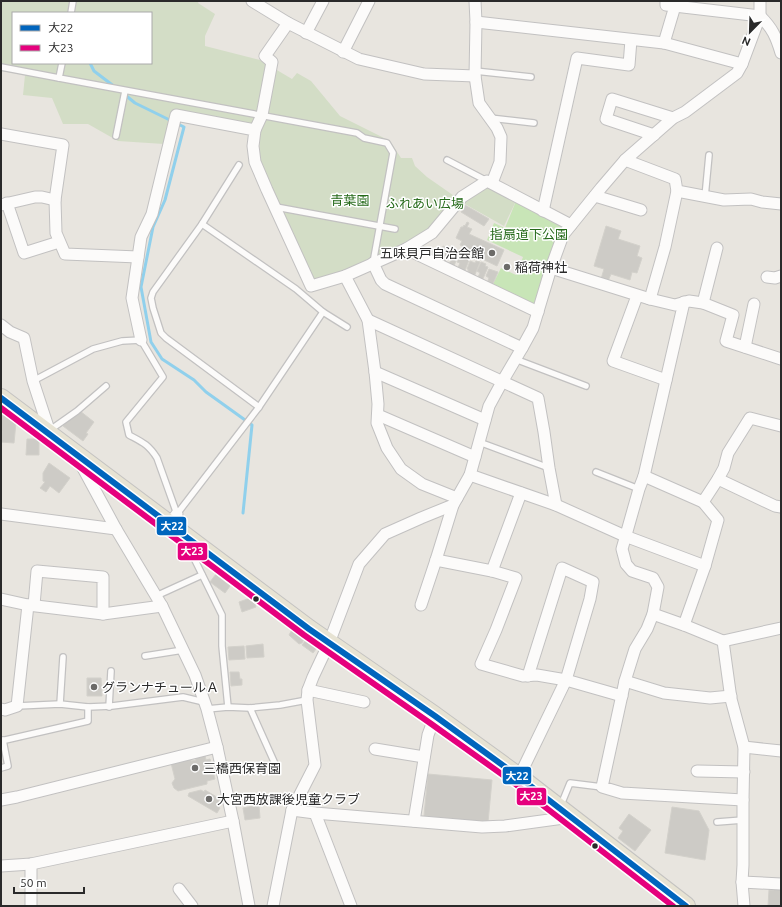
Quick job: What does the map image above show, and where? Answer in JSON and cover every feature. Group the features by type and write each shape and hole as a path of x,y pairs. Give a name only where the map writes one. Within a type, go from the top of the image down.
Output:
{"main road":[{"path":"1,398 50,433 76,455 173,519 184,535 329,643 435,716 519,778 686,906"}],"street":[{"path":"306,32 323,1"},
{"path":"343,52 369,1"},
{"path":"288,23 265,56 272,62 262,116 255,130 253,146 255,162 310,286 345,276 406,249 432,233 462,197 490,182 500,162 501,137 497,128 479,103 475,74 475,1"},
{"path":"421,605 455,501 470,475 489,406 533,328 551,268 563,235 625,160 673,118 685,112 737,73 742,64 760,16 760,1"},
{"path":"255,2 288,23 359,59 424,74 475,74"},
{"path":"664,43 671,4 760,16 767,23 777,39 781,53"},
{"path":"476,22 664,43 742,64"},
{"path":"543,211 578,58 629,65 631,40"},
{"path":"654,135 606,119 612,99 673,118"},
{"path":"141,340 132,298 138,257 141,238 152,214 176,115 255,130"},
{"path":"1,134 63,145 54,200 56,233 65,254 138,257"},
{"path":"625,160 675,179 677,191 665,247 650,299"},
{"path":"490,182 571,226"},
{"path":"677,191 724,200 751,199 781,204"},
{"path":"595,196 641,210"},
{"path":"54,200 35,197 4,204 24,253 59,242"},
{"path":"703,303 717,248"},
{"path":"406,249 538,312"},
{"path":"373,263 384,284 522,348"},
{"path":"551,268 637,296 675,305 689,301 703,303 733,315 726,341 781,359"},
{"path":"345,276 368,320 375,372 378,423 387,448 401,468 422,484 455,501"},
{"path":"767,277 775,278 781,276"},
{"path":"637,296 613,361 666,380"},
{"path":"684,302 644,476 622,549 626,564 632,571 653,578 658,587 653,614 647,629 635,649 625,681 602,787 622,793 743,800"},
{"path":"745,347 754,304"},
{"path":"368,320 538,398 548,468 556,505"},
{"path":"1,325 10,332 24,338 33,382 50,433"},
{"path":"375,372 485,420"},
{"path":"378,416 475,457"},
{"path":"703,502 718,479 724,468 728,454 750,418 781,426"},
{"path":"76,455 116,529 162,606 195,675 217,747 233,821 246,905"},
{"path":"470,475 556,505 625,536 705,566"},
{"path":"644,476 703,502 718,520 705,566 684,624"},
{"path":"718,479 775,506 781,507"},
{"path":"492,571 521,492"},
{"path":"273,906 292,810 315,765 308,695 313,677 329,643 359,564 385,534 455,501"},
{"path":"1,514 116,529"},
{"path":"436,560 492,571 516,578 481,664 523,676 536,675 566,680 622,696"},
{"path":"519,778 566,680 590,599 593,582 562,568 528,676"},
{"path":"1,709 5,710 17,706 37,571 103,577 103,614"},
{"path":"1,600 103,614 162,606"},
{"path":"653,614 684,624 723,641 781,628"},
{"path":"723,641 731,696 744,747 742,882 744,906"},
{"path":"625,681 664,693 710,698 731,696"},
{"path":"308,695 364,702"},
{"path":"414,821 428,735 435,716"},
{"path":"1,800 217,747"},
{"path":"744,747 781,751"},
{"path":"375,749 424,757"},
{"path":"697,771 744,772"},
{"path":"292,810 457,826 482,827 505,826 565,812"},
{"path":"315,813 351,906"},
{"path":"1,866 31,864 233,821"},
{"path":"31,864 31,906"},
{"path":"742,882 781,884"},
{"path":"179,889 192,906"}],"lane":[{"path":"71,12 73,1"},
{"path":"59,78 62,64"},
{"path":"1,68 357,132 364,138 387,143 393,153 373,263"},
{"path":"475,74 531,77"},
{"path":"116,136 125,91"},
{"path":"490,118 534,123"},
{"path":"705,197 709,155"},
{"path":"447,160 490,182"},
{"path":"239,165 202,224 153,292 151,298 161,333 258,407"},
{"path":"274,207 395,229"},
{"path":"202,224 296,289 323,312 347,327"},
{"path":"173,519 258,407 323,312"},
{"path":"33,382 93,349 122,341 141,340 163,377 126,422 129,435 152,449 157,458 173,519"},
{"path":"515,360 586,386"},
{"path":"50,433 106,386"},
{"path":"479,442 548,468"},
{"path":"596,472 639,489"},
{"path":"184,535 222,615 222,646 228,707"},
{"path":"156,596 202,574"},
{"path":"145,656 183,650"},
{"path":"60,704 63,657"},
{"path":"109,706 111,671"},
{"path":"17,706 60,704 88,707 109,706 183,696 205,705 250,708 280,705 308,695"},
{"path":"1,768 8,766 2,741 88,721 88,707"},
{"path":"250,708 276,766"},
{"path":"565,812 570,783 602,787"},
{"path":"717,822 744,820"}],"green space":[{"name":"青葉園","path":"1,1 199,1 198,3 215,14 205,36 205,46 260,60 292,79 297,73 311,81 340,116 390,141 401,158 412,158 415,166 427,177 460,200 431,230 381,259 312,282 281,207 259,159 260,131 172,112 164,144 118,141 88,124 63,124 52,98 23,95 25,75 1,71"},
{"path":"487,187 516,201 504,226 463,203"},
{"name":"指扇道下公園","path":"516,201 567,228 554,242 539,287 538,297 532,305 492,286 501,268 516,275 523,257 487,240 494,223 505,228"}],"building":[{"path":"465,205 489,219 484,226 461,212"},
{"path":"467,222 469,223 467,227 472,229 469,234 504,250 497,266 478,257 480,251 478,254 460,245 462,241 456,238 461,227 464,225 465,226"},
{"path":"606,226 621,231 618,239 640,246 637,256 642,258 637,273 632,272 630,280 611,274 608,281 601,279 604,269 594,266"},
{"path":"421,245 436,251 433,258 419,252"},
{"path":"443,246 450,249 445,263 439,261 442,255 440,254"},
{"path":"452,250 459,253 454,266 449,264 451,260 448,259"},
{"path":"460,255 469,260 464,273 457,270 460,263 457,262"},
{"path":"470,261 475,263 476,261 480,262 474,277 468,274 469,272 467,269"},
{"path":"481,262 486,264 485,266 488,267 482,281 477,279 480,273 477,271"},
{"path":"489,269 498,272 492,286 487,283 489,278 486,276"},
{"path":"80,411 94,422 86,433 88,434 83,441 63,426"},
{"path":"1,415 9,416 16,422 14,443 1,442"},
{"path":"27,439 39,439 39,455 26,455"},
{"path":"49,463 70,478 59,493 50,486 46,492 40,488 45,482 43,481 43,473"},
{"path":"216,574 230,586 225,593 210,582"},
{"path":"253,597 256,607 242,612 239,602"},
{"path":"293,628 305,638 302,643 299,644 289,635"},
{"path":"309,636 319,645 313,653 302,645"},
{"path":"263,644 264,657 247,658 246,646"},
{"path":"244,646 245,659 229,660 228,647"},
{"path":"230,672 239,672 240,679 242,679 242,685 231,686"},
{"name":"グランナチュールＡ","path":"87,678 101,678 102,696 87,696"},
{"path":"205,755 206,760 210,759 215,779 207,781 207,784 178,791 174,788 172,783 175,779 171,763 191,758 191,761 196,760 195,757"},
{"path":"428,774 492,780 488,822 424,816"},
{"path":"201,790 204,792 205,790 220,799 216,805 220,808 217,813 188,796 189,793"},
{"path":"259,805 260,818 245,820 243,808"},
{"path":"672,807 699,811 709,830 705,860 665,853"},
{"path":"629,814 651,830 635,851 618,838 623,831 619,828"},
{"path":"781,889 781,906 768,906 769,890"}],"waterway":[{"path":"90,64 94,71 115,87"},
{"path":"124,94 135,103 184,127 165,200 153,227 141,287 151,342 162,359 194,380 206,392 252,425 243,513"}],"transit line":[{"name":"大22","path":"1,398 309,629 435,716 519,777 686,906"},
{"name":"大23","path":"1,408 304,635 514,783 673,906"}],"place":[{"name":"五味貝戸自治会館","path":"492,253"},
{"name":"稲荷神社","path":"507,267"},
{"name":"グランナチュールＡ","path":"94,687"},
{"name":"三橋西保育園","path":"195,768"},
{"name":"大宮西放課後児童クラブ","path":"209,799"}],"park label":[{"name":"ふれあい広場","path":"425,203"}]}
